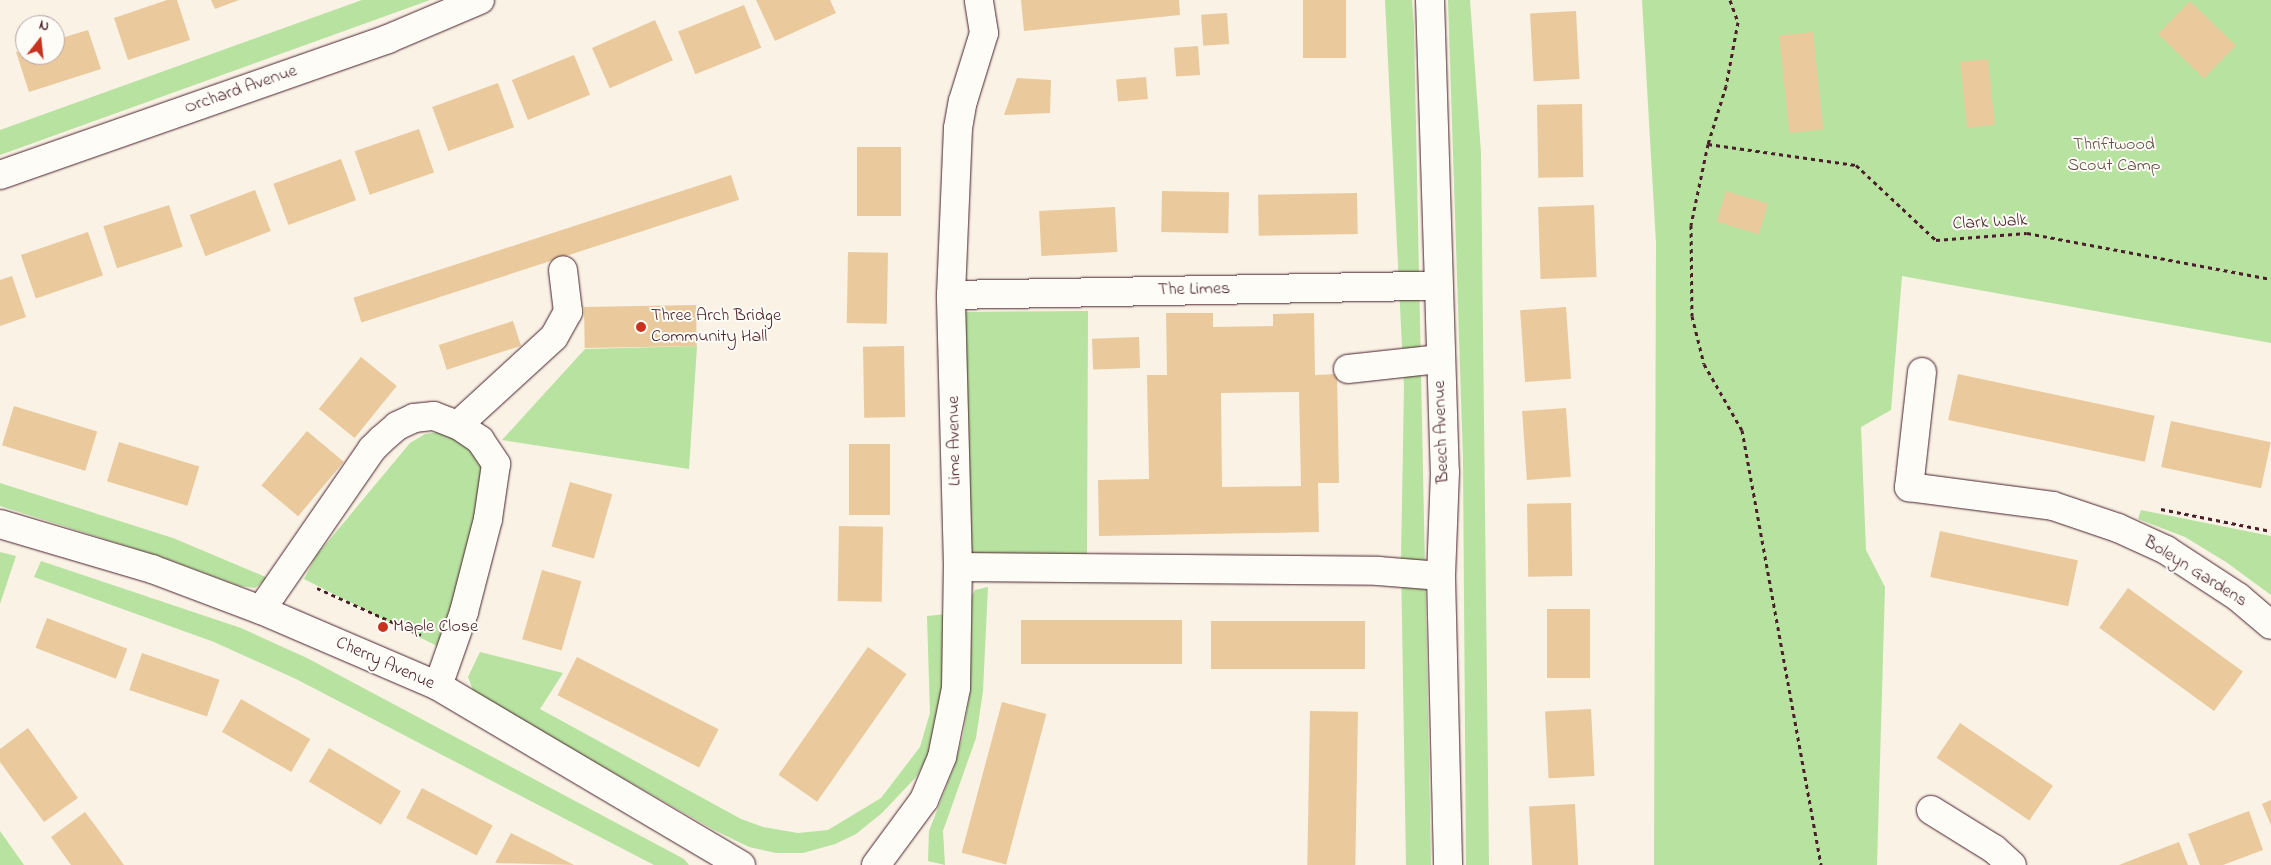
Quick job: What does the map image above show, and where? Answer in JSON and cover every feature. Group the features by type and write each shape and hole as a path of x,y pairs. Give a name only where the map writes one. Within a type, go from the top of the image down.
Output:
{"street":[{"name":"Orchard Avenue","path":"0,175 388,39 480,0"},
{"name":"Lime Avenue","path":"876,865 924,800 942,758 956,688 958,567 951,295 958,128 962,101 984,33 979,0"},
{"name":"Beech Avenue","path":"1430,0 1437,286 1445,472 1441,576 1448,865"},
{"path":"458,425 554,336 568,312 563,270"},
{"name":"The Limes","path":"951,295 1437,286"},
{"path":"1348,369 1440,360"},
{"name":"Boleyn Gardens","path":"1922,372 1909,487 2054,506 2118,528 2166,550 2238,596 2271,624"},
{"path":"261,610 372,449 397,426 414,418 434,416 458,425 480,440 496,464 488,519 451,649 438,686"},
{"name":"Cherry Avenue","path":"0,524 152,569 261,610 438,686 737,864"},
{"path":"958,567 1378,571 1441,576"},
{"path":"1931,810 1994,849 2012,865"}],"path":[{"path":"1730,0 1738,22 1726,86 1708,144 1691,225 1692,316 1704,364 1742,430 1821,865"},
{"name":"Clark Walk","path":"1708,144 1856,165 1936,240 2026,233 2271,279"},
{"path":"2157,508 2271,531"},
{"path":"287,574 451,649"}],"green space":[{"path":"362,0 430,0 0,155 0,130"},
{"path":"1385,0 1412,0 1414,27 1431,865 1406,865 1401,560 1404,387"},
{"path":"1448,0 1470,0 1481,153 1489,865 1466,865 1463,460"},
{"name":"Thriftwood Scout Camp","path":"1642,0 2271,0 2271,343 1902,276 1891,410 1861,427 1866,550 1885,587 1877,865 1654,865 1656,243"},
{"path":"1088,311 1087,556 972,553 964,547 963,312"},
{"path":"697,346 689,469 502,440 585,349"},
{"path":"439,432 456,434 487,463 445,650 304,579 316,556 410,443 425,434"},
{"path":"0,483 173,538 268,578 255,588 240,586 159,556 0,506"},
{"path":"2141,510 2271,536 2271,595 2226,562 2185,537 2138,519"},
{"path":"0,552 16,556 0,604"},
{"path":"41,561 241,628 307,658 684,859 689,865 654,865 296,679 214,642 34,577"},
{"path":"988,587 983,691 976,738 943,831 945,865 928,861 929,831 954,767 963,735 970,692 970,599 975,590"},
{"path":"946,614 944,690 932,748 917,776 882,813 856,834 835,844 803,853 776,853 749,847 714,830 474,693 468,677 480,652 563,673 540,709 741,819 763,827 798,833 828,830 881,798 920,747 930,713 927,616"},
{"path":"0,831 24,865 0,865"}],"building":[{"path":"167,0 177,0 190,40 128,60 114,18"},
{"path":"211,0 239,0 215,9"},
{"path":"756,0 830,0 836,13 775,41"},
{"path":"1021,0 1179,0 1180,15 1024,31"},
{"path":"1303,0 1346,0 1346,58 1303,58"},
{"path":"2190,1 2236,45 2204,79 2158,34"},
{"path":"744,5 761,48 695,74 678,32"},
{"path":"1576,11 1580,79 1534,81 1530,13"},
{"path":"1227,13 1229,44 1203,46 1201,15"},
{"path":"655,20 673,60 610,88 592,48"},
{"path":"88,30 101,69 29,92 20,65 65,65 65,37"},
{"path":"1813,32 1823,129 1789,133 1779,36"},
{"path":"1198,46 1200,75 1176,77 1174,48"},
{"path":"574,55 590,95 528,120 512,80"},
{"path":"1988,59 1995,125 1967,128 1960,62"},
{"path":"1146,77 1148,99 1118,102 1116,80"},
{"path":"1017,78 1051,80 1050,113 1004,115"},
{"path":"498,83 514,127 448,151 432,107"},
{"path":"1582,104 1583,177 1538,178 1537,105"},
{"path":"419,129 434,172 370,195 355,151"},
{"path":"857,147 901,147 901,216 857,216"},
{"path":"341,159 356,200 288,225 273,184"},
{"path":"731,175 739,200 361,322 353,298"},
{"path":"255,190 271,231 205,256 190,215"},
{"path":"1162,191 1229,192 1228,233 1161,232"},
{"path":"1726,191 1768,204 1759,234 1717,222"},
{"path":"1357,193 1358,234 1259,236 1258,195"},
{"path":"169,205 183,247 117,268 103,226"},
{"path":"1594,205 1597,277 1541,279 1538,207"},
{"path":"1115,207 1117,252 1041,256 1039,211"},
{"path":"88,232 103,275 36,299 21,255"},
{"path":"848,252 888,253 887,324 847,323"},
{"path":"12,276 26,317 0,326 0,280"},
{"name":"Three Arch Bridge Community Hall","path":"696,305 697,346 585,348 584,307"},
{"path":"1566,307 1571,379 1525,382 1520,310"},
{"path":"1166,313 1213,313 1213,327 1273,326 1273,314 1314,313 1315,375 1337,374 1339,483 1318,483 1319,532 1099,536 1098,480 1149,479 1147,375 1167,375","holes":["1299,392 1301,486 1222,487 1221,393"]},
{"path":"513,321 521,346 447,370 439,345"},
{"path":"1139,337 1140,368 1093,370 1092,339"},
{"path":"904,346 905,417 864,418 863,347"},
{"path":"361,357 397,386 355,438 319,409"},
{"path":"1958,374 2155,416 2145,462 1948,420"},
{"path":"14,406 97,431 85,471 2,445"},
{"path":"1566,408 1571,477 1527,480 1522,411"},
{"path":"2171,421 2271,442 2261,488 2161,467"},
{"path":"307,431 344,462 298,516 261,485"},
{"path":"119,442 199,467 187,506 107,481"},
{"path":"849,444 890,444 890,515 849,515"},
{"path":"570,482 612,494 594,559 552,546"},
{"path":"1571,503 1572,576 1528,577 1527,504"},
{"path":"839,526 883,527 882,602 838,601"},
{"path":"1940,531 2078,560 2068,606 1930,577"},
{"path":"542,570 581,581 562,651 522,639"},
{"path":"2128,588 2243,671 2214,711 2099,628"},
{"path":"1547,609 1590,609 1590,678 1547,678"},
{"path":"47,618 127,649 116,679 36,648"},
{"path":"1021,620 1182,620 1182,664 1021,664"},
{"path":"1211,621 1365,621 1365,669 1211,669"},
{"path":"868,647 907,674 817,802 779,775"},
{"path":"142,653 220,680 207,717 129,690"},
{"path":"577,657 719,729 699,767 557,695"},
{"path":"241,699 310,739 291,772 222,732"},
{"path":"1002,702 1046,714 1006,865 962,853"},
{"path":"1591,709 1595,776 1549,778 1545,711"},
{"path":"1310,711 1358,712 1355,865 1307,865"},
{"path":"1960,723 2053,786 2029,820 1937,758"},
{"path":"28,728 78,798 44,822 0,762 0,749"},
{"path":"329,748 401,791 381,825 309,781"},
{"path":"422,788 493,826 477,856 406,818"},
{"path":"2271,800 2271,825 2262,804"},
{"path":"1575,804 1578,865 1532,865 1529,806"},
{"path":"2249,811 2263,850 2223,865 2200,865 2188,834"},
{"path":"85,812 124,865 71,865 51,837"},
{"path":"511,833 549,852 574,865 495,863"},
{"path":"2179,842 2188,865 2119,865 2142,856"}],"place":[{"name":"Three Arch Bridge Community Hall","path":"641,327"},
{"name":"Maple Close","path":"383,627"}]}
